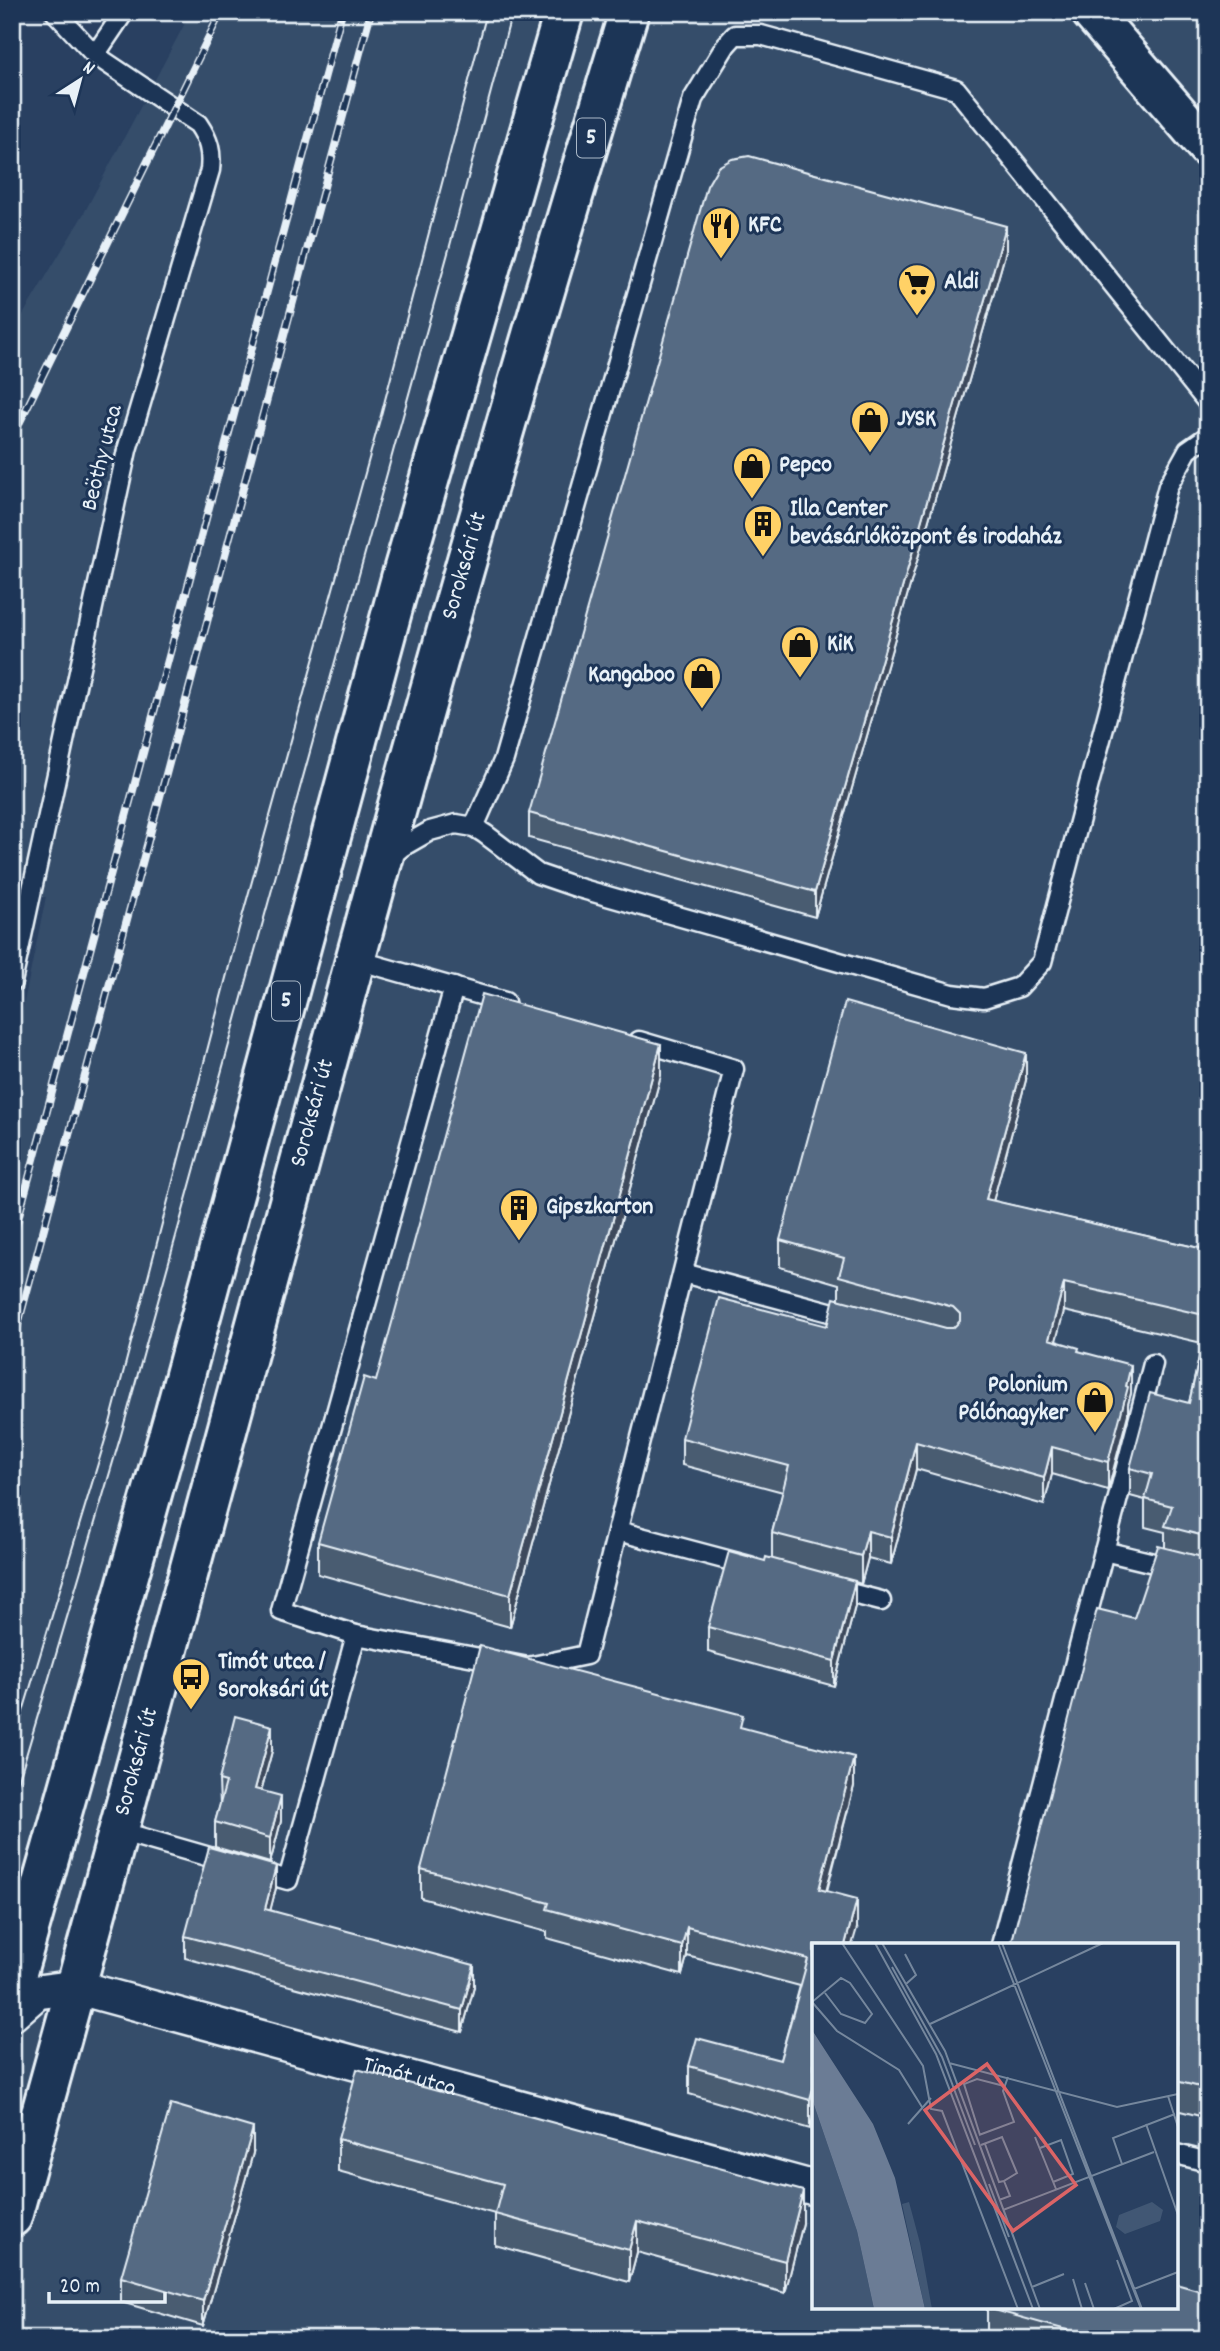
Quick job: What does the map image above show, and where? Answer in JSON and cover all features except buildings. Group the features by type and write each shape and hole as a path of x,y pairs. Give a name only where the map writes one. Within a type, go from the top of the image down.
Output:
{"main road":[{"name":"5","path":"12,1990 175,1412 401,578 564,12"},
{"name":"Soroksári út","path":"12,2217 458,590 548,276 629,12"},
{"path":"1091,12 1208,148"}],"street":[{"name":"Timót utca","path":"12,2014 37,1992 76,1987 812,2187"}],"lane":[{"name":"Beöthy utca","path":"12,982 127,450 211,157 208,138 198,124 95,55 55,12"},
{"path":"95,55 124,12"},
{"path":"474,827 504,759 693,99 735,35 761,35 956,89 1208,403"},
{"path":"383,863 402,847 430,831 456,824 474,827 538,874 592,891 952,994 984,998 1019,987 1042,962 1168,486 1188,450 1208,436"},
{"path":"357,960 520,1007"},
{"path":"454,987 281,1611 356,1635 528,1667 586,1655 734,1069 627,1038"},
{"path":"683,1273 869,1323"},
{"path":"1002,1943 1153,1364"},
{"path":"618,1531 762,1569"},
{"path":"1104,1551 1208,1576"},
{"path":"815,1584 881,1601"},
{"path":"119,1831 288,1880 356,1635"},
{"path":"1178,2154 1208,2162"}],"shaded area":[{"path":"191,12 1208,12 1208,2339 12,2339 12,1060 46,897 12,895 12,333 83,215"}],"tram line":[{"path":"12,1748 109,1427 239,928 380,419 487,12"},
{"path":"12,1803 121,1435 448,253 512,12"}],"railway":[{"path":"12,438 221,12"},
{"path":"12,1241 342,12"},
{"path":"12,1347 371,12"}],"place":[{"name":"KFC","path":"721,260"},
{"name":"Aldi","path":"917,317"},
{"name":"JYSK","path":"870,454"},
{"name":"Pepco","path":"752,500"},
{"name":"Illa Center bevásárlóközpont és irodaház","path":"763,558"},
{"name":"KiK","path":"800,679"},
{"name":"Kangaboo","path":"702,710"},
{"name":"Gipszkarton","path":"519,1242"},
{"name":"Polonium Pólónagyker","path":"1095,1434"},
{"name":"Timót utca / Soroksári út","path":"191,1711"}]}
